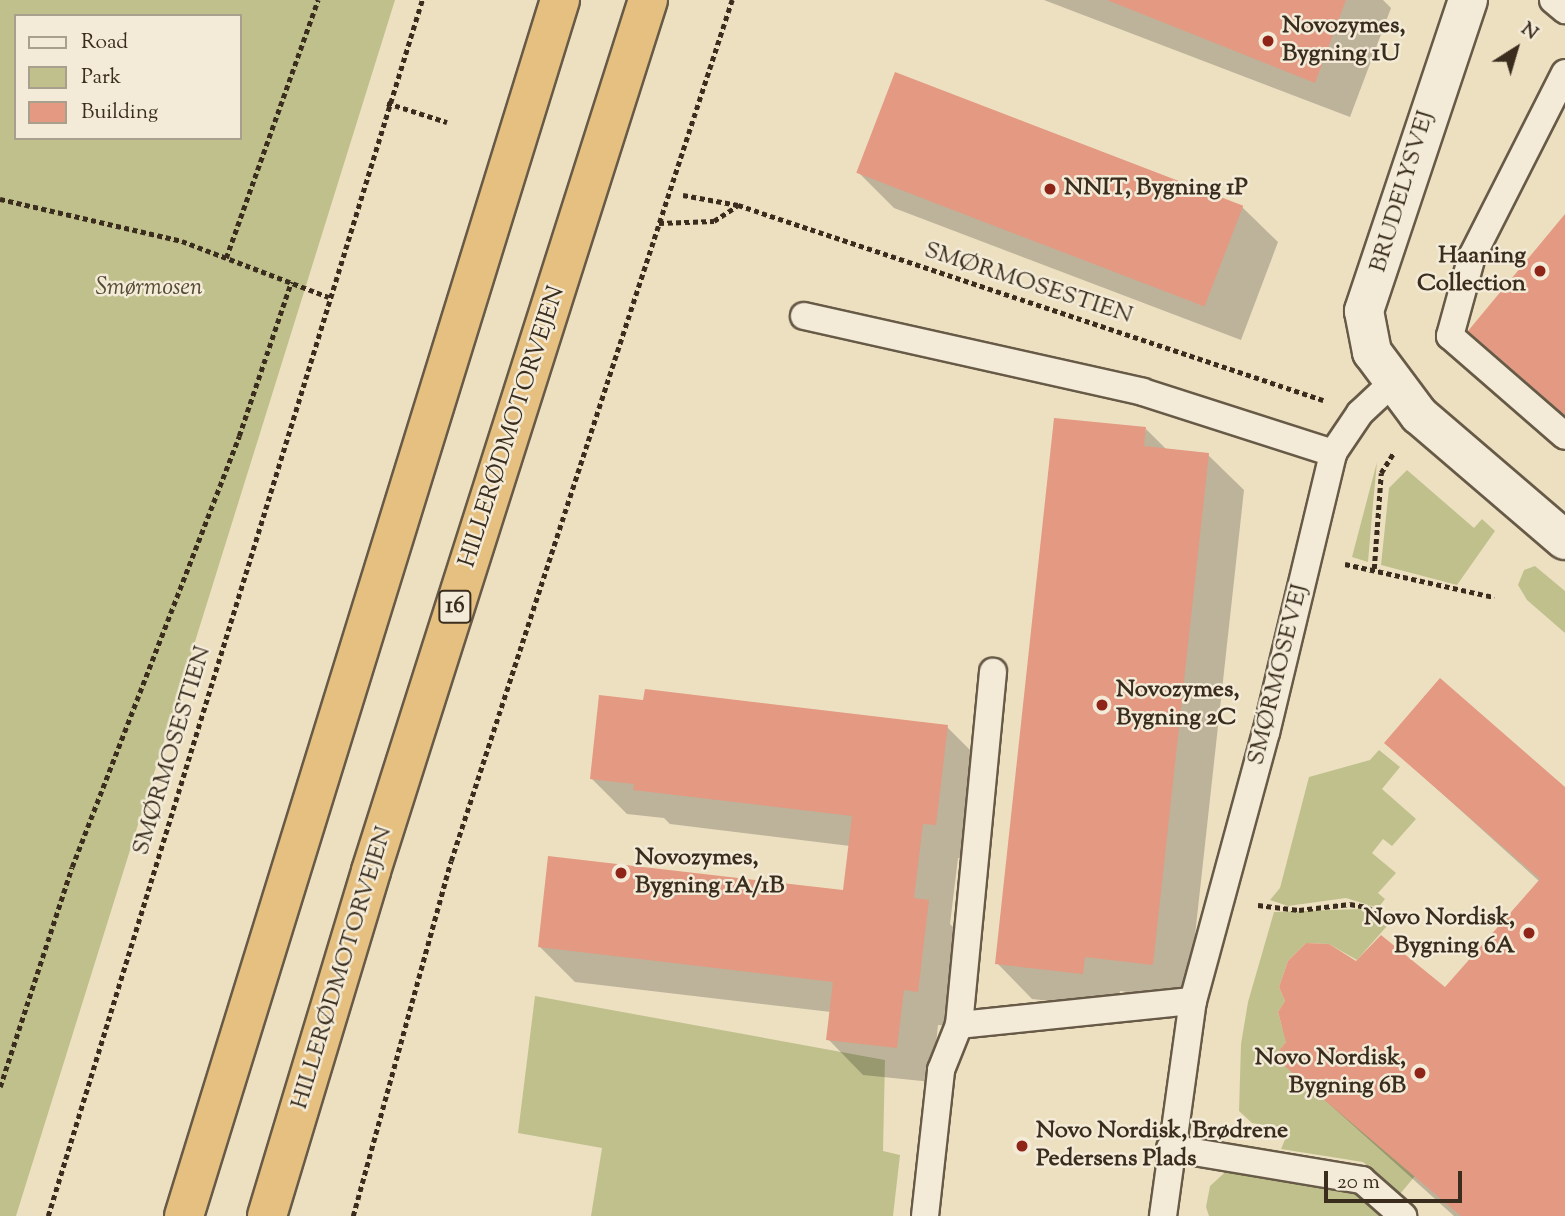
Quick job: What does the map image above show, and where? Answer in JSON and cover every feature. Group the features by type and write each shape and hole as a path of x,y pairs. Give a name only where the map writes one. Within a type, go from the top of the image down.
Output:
{"highway":[{"path":"184,1216 560,0"},
{"name":"HILLERØDMOTORVEJEN","path":"267,1216 371,871 648,0"}],"street":[{"name":"BRUDELYSVEJ","path":"1391,384 1372,352 1364,311 1468,0"},
{"path":"1391,384 1425,419 1565,540"}],"lane":[{"path":"1553,0 1565,10"},
{"path":"1565,73 1472,256 1450,336 1565,436"},
{"path":"804,316 1143,392 1333,453"},
{"name":"SMØRMOSEVEJ","path":"1163,1216 1170,1148 1193,1001 1266,733 1333,453 1360,413 1391,384"},
{"path":"925,1216 941,1070 959,1024 993,672"},
{"path":"959,1024 1193,1001"},
{"path":"1170,1148 1362,1181 1403,1216"}],"path":[{"path":"226,258 318,0"},
{"name":"SMØRMOSESTIEN","path":"48,1216 387,103 422,0"},
{"path":"353,1216 451,861 732,0"},
{"path":"387,103 447,122"},
{"name":"SMØRMOSESTIEN","path":"683,195 738,205 1360,413"},
{"path":"0,199 182,241 330,297"},
{"path":"659,223 715,221 738,205"},
{"path":"0,1087 72,867 239,436 291,282"},
{"path":"1374,569 1381,473 1389,457 1425,419"},
{"path":"1343,577 1349,551"},
{"path":"1306,562 1346,564 1374,569 1494,597"},
{"path":"1222,895 1299,910 1350,904 1367,907 1394,924"}],"green space":[{"name":"Smørmosen","path":"0,0 395,0 16,1216 0,1216"},
{"path":"1377,462 1373,504 1368,562 1352,557"},
{"path":"1407,470 1474,528 1482,519 1495,531 1457,585 1381,565 1389,488"},
{"path":"1535,566 1565,591 1565,633 1527,600 1518,585 1524,570"},
{"path":"1379,750 1400,767 1382,789 1416,819 1392,846 1383,839 1372,853 1396,873 1378,893 1385,899 1378,908 1346,898 1288,906 1270,900 1280,888 1309,777 1370,760"},
{"path":"1360,909 1387,926 1357,960 1329,944 1306,943 1288,961 1279,987 1285,1001 1278,1012 1282,1027 1291,1035 1275,1057 1415,1176 1400,1194 1363,1162 1281,1149 1286,1137 1282,1128 1252,1123 1239,1111 1241,1044 1248,1002 1274,912"},
{"path":"535,996 885,1060 883,1151 900,1155 893,1216 591,1216 602,1148 518,1133"},
{"path":"1233,1165 1362,1187 1395,1216 1209,1216 1206,1207 1210,1186"}],"building":[{"name":"Novozymes, Bygning 1U","path":"1107,0 1346,0 1315,83"},
{"name":"NNIT, Bygning 1P","path":"895,72 1243,206 1205,306 856,173"},
{"name":"Haaning Collection","path":"1565,214 1565,415 1468,331"},
{"name":"Novozymes, Bygning 2C","path":"1054,418 1146,427 1144,446 1209,453 1153,965 1085,957 1083,974 995,964"},
{"name":"Novo Nordisk, Bygning 6B","path":"1440,678 1565,787 1565,1216 1461,1216 1274,1057 1286,1042 1278,1012 1285,1001 1279,987 1288,961 1306,943 1329,944 1356,961 1381,935 1445,987 1540,879 1384,743"},
{"name":"Novozymes, Bygning 1A/1B","path":"645,689 948,725 936,825 923,824 914,898 929,900 918,992 904,990 897,1048 826,1040 833,982 538,947 548,856 843,890 852,816 633,790 634,784 590,779 599,695 643,700"}],"place":[{"name":"Novozymes, Bygning 1U","path":"1268,41"},
{"name":"NNIT, Bygning 1P","path":"1050,189"},
{"name":"Haaning Collection","path":"1540,271"},
{"name":"Novozymes, Bygning 2C","path":"1102,705"},
{"name":"Novozymes, Bygning 1A/1B","path":"621,873"},
{"name":"Novo Nordisk, Bygning 6A","path":"1529,933"},
{"name":"Novo Nordisk, Bygning 6B","path":"1420,1073"},
{"name":"Novo Nordisk, Brødrene Pedersens Plads","path":"1022,1146"}]}
